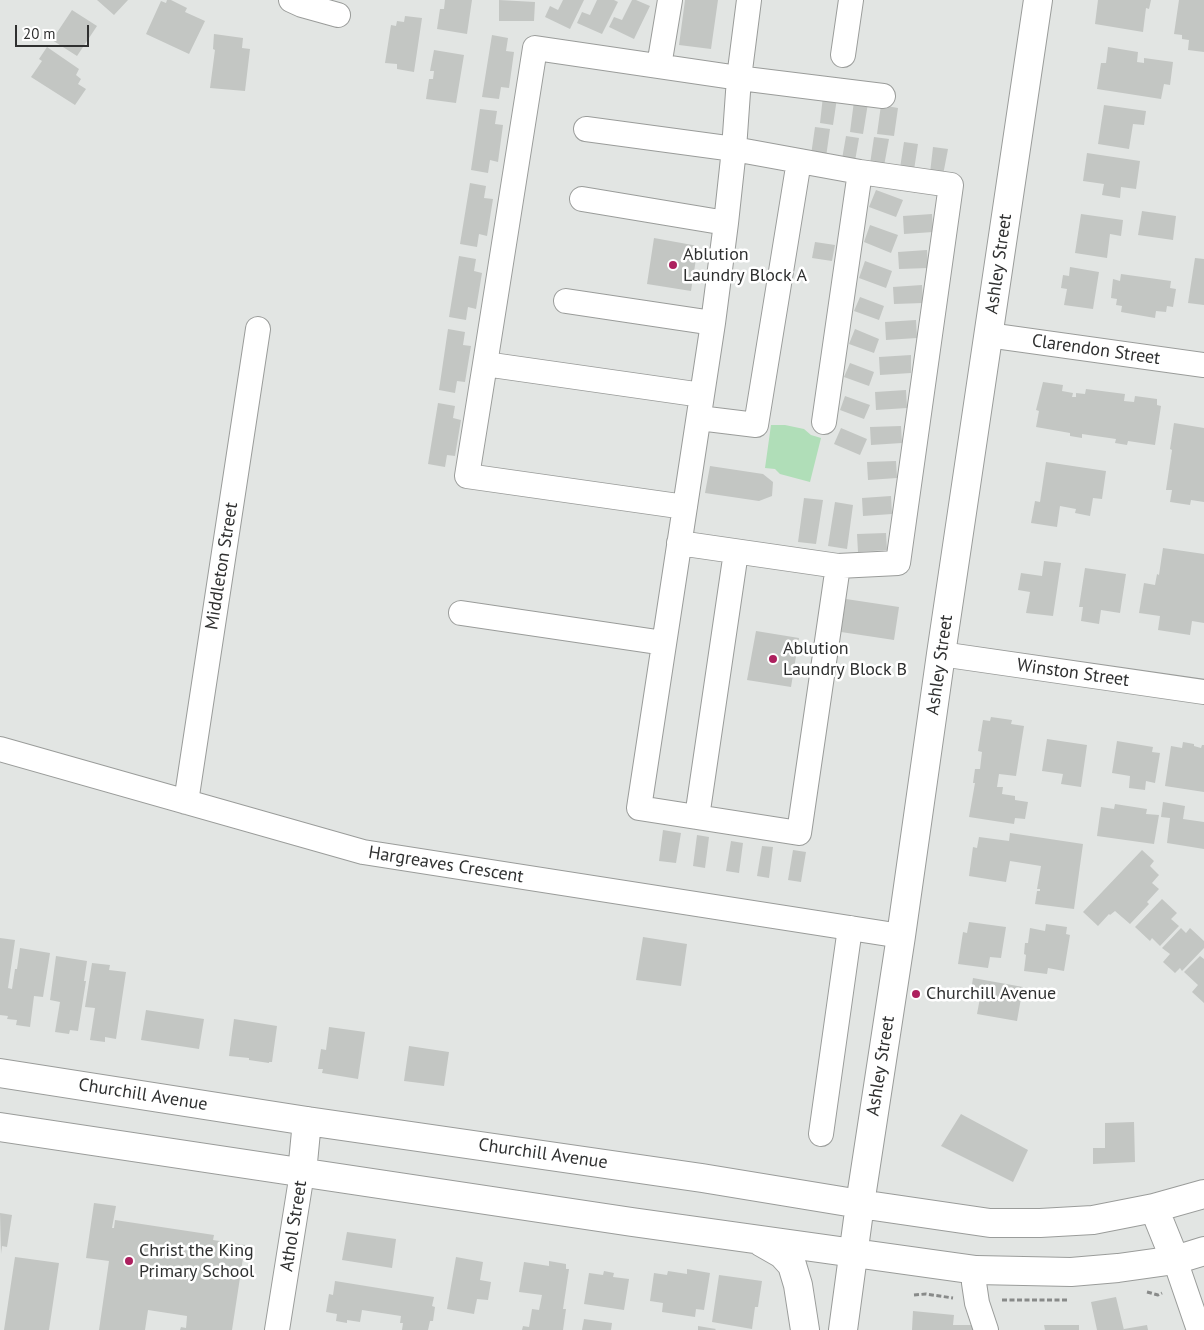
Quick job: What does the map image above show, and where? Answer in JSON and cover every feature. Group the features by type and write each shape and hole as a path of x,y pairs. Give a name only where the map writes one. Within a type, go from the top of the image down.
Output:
{"main road":[{"name":"Ashley Street","path":"843,1330 1038,0"},
{"name":"Churchill Avenue","path":"0,1073 990,1223 1040,1224 1093,1220 1154,1208 1204,1194"},
{"name":"Athol Street","path":"302,1173 307,1121"},
{"path":"0,1127 302,1173 976,1270 1072,1272 1175,1260 1204,1251"},
{"path":"1154,1208 1175,1260"},
{"path":"755,1239 782,1254 792,1265 798,1285 805,1330"}],"street":[{"path":"291,0 338,15"},
{"path":"659,66 670,0"},
{"path":"750,0 739,78 726,222 699,418 639,808 799,833 838,566"},
{"path":"843,55 851,0"},
{"path":"685,507 467,476 535,48 739,78 883,96"},
{"path":"586,129 734,149 860,172 952,185 898,563 838,566 679,543"},
{"path":"699,418 756,425 799,161"},
{"path":"824,422 860,172"},
{"path":"582,199 726,222"},
{"path":"566,301 712,323"},
{"name":"Middleton Street","path":"186,802 258,329"},
{"name":"Clarendon Street","path":"988,335 1204,365"},
{"path":"485,364 702,395"},
{"path":"697,818 736,552"},
{"path":"461,613 664,643"},
{"name":"Winston Street","path":"941,654 1204,692"},
{"name":"Hargreaves Crescent","path":"0,749 322,842 390,858 902,936"},
{"path":"820,1134 850,928"},
{"name":"Athol Street","path":"278,1330 302,1173"},
{"path":"1175,1260 1199,1330"},
{"path":"976,1270 974,1283 977,1303 986,1330"}],"green space":[{"path":"771,425 785,425 804,429 811,435 821,438 810,482 780,474 775,469 765,468"}],"building":[{"path":"97,0 128,0 114,15"},
{"path":"167,0 187,8 185,12 205,21 189,54 146,34 161,1 166,3"},
{"path":"445,0 472,0 467,34 437,29 440,9 444,9"},
{"path":"499,0 535,2 534,21 499,21"},
{"path":"563,0 584,0 570,29 545,17 550,6 558,10"},
{"path":"597,0 614,0 618,2 602,34 577,23 582,12 590,15"},
{"path":"632,0 650,6 634,39 609,27 614,17 622,20"},
{"path":"685,0 718,0 711,49 679,45"},
{"path":"1098,0 1151,0 1149,9 1146,8 1143,32 1095,24"},
{"path":"1179,0 1204,0 1204,52 1188,50 1189,40 1182,39 1182,35 1174,34"},
{"path":"72,10 97,26 77,56 52,40"},
{"path":"405,16 422,18 414,72 397,69 397,64 385,63 391,25 396,26 397,21 404,22"},
{"path":"214,34 243,38 242,48 250,49 245,91 210,88 215,50 213,49"},
{"path":"492,35 508,38 506,51 514,52 509,88 501,87 499,99 482,97"},
{"path":"47,47 79,69 76,75 81,79 78,84 86,89 75,105 31,77 42,61 39,59"},
{"path":"1108,47 1138,52 1137,62 1144,63 1144,58 1173,62 1170,85 1164,84 1161,99 1097,89 1101,63 1106,63"},
{"path":"434,50 464,55 456,103 426,99 429,79 433,79 434,71 430,71"},
{"path":"823,96 837,98 833,125 820,123"},
{"path":"854,101 868,103 863,134 850,132"},
{"path":"881,105 898,108 894,136 877,134"},
{"path":"1104,105 1146,111 1144,125 1133,124 1129,149 1098,144"},
{"path":"480,109 497,111 495,124 503,125 498,162 490,160 488,173 471,170"},
{"path":"815,127 830,129 826,157 811,155"},
{"path":"846,136 859,138 855,161 842,159"},
{"path":"874,137 889,139 884,166 870,164"},
{"path":"904,142 918,144 914,170 900,168"},
{"path":"933,147 948,149 943,175 930,173"},
{"path":"1087,153 1140,161 1136,189 1121,187 1120,198 1102,195 1104,184 1083,181"},
{"path":"470,183 486,186 484,198 493,199 487,236 479,234 477,247 460,244"},
{"path":"876,190 903,200 896,217 869,207"},
{"path":"1142,211 1176,216 1173,240 1138,235"},
{"path":"932,214 933,232 904,234 903,216"},
{"path":"1081,214 1123,220 1121,236 1110,234 1107,258 1075,253"},
{"path":"870,225 898,235 891,253 864,242"},
{"name":"Ablution Laundry Block A","path":"654,238 698,246 691,291 647,284"},
{"path":"815,242 835,245 832,261 812,258"},
{"path":"927,250 928,268 899,269 898,252"},
{"path":"459,256 476,259 474,271 482,273 476,309 468,307 466,320 449,317"},
{"path":"1195,258 1204,259 1204,305 1188,303"},
{"path":"865,261 892,271 886,288 859,278"},
{"path":"1070,267 1099,272 1093,309 1064,305 1067,289 1061,288 1063,275 1069,276"},
{"path":"1121,274 1171,281 1170,288 1176,289 1173,307 1167,306 1166,312 1156,311 1155,318 1121,312 1122,306 1116,305 1117,299 1111,298 1113,279 1120,281"},
{"path":"922,285 923,303 894,304 893,287"},
{"path":"860,297 884,306 879,320 854,311"},
{"path":"916,320 917,338 886,340 885,322"},
{"path":"448,329 465,332 463,345 471,346 465,382 457,381 455,393 439,390"},
{"path":"855,329 879,339 874,353 849,344"},
{"path":"911,355 911,373 880,375 879,357"},
{"path":"850,363 874,372 869,386 844,377"},
{"path":"1043,382 1063,385 1062,391 1073,393 1072,397 1076,397 1076,393 1085,394 1086,389 1125,394 1124,401 1134,402 1135,396 1157,399 1157,405 1161,406 1155,445 1128,441 1127,445 1115,443 1116,439 1082,434 1082,438 1070,436 1070,433 1036,427 1039,411 1036,410"},
{"path":"906,390 907,408 876,410 875,392"},
{"path":"845,396 870,405 864,419 840,410"},
{"path":"438,403 455,406 453,418 461,420 455,456 447,455 445,467 428,464"},
{"path":"1174,423 1204,428 1204,502 1191,500 1190,505 1170,502 1172,490 1166,490"},
{"path":"901,426 902,443 871,445 870,427"},
{"path":"841,428 867,439 860,455 834,444"},
{"path":"896,461 897,478 868,480 867,462"},
{"path":"1046,462 1106,471 1102,499 1093,498 1090,516 1075,513 1076,509 1060,506 1057,527 1031,523 1035,501 1040,502"},
{"path":"710,466 763,474 773,482 772,496 759,501 705,493"},
{"path":"891,496 892,514 863,516 862,498"},
{"path":"804,498 823,500 816,544 798,542"},
{"path":"835,502 853,505 847,549 828,546"},
{"path":"886,533 887,550 858,552 857,534"},
{"path":"1163,548 1204,554 1204,623 1192,621 1190,635 1158,630 1160,616 1139,613 1144,583 1155,585 1157,574 1159,575"},
{"path":"1044,561 1061,563 1053,616 1026,613 1030,592 1018,590 1021,573 1042,576"},
{"path":"1085,568 1126,574 1120,613 1101,610 1099,624 1081,621 1083,607 1079,607"},
{"path":"846,599 899,607 894,640 841,632"},
{"name":"Ablution Laundry Block B","path":"756,631 799,638 791,687 747,680"},
{"path":"991,717 1012,720 1011,724 1024,726 1016,776 999,774 997,787 1003,787 1002,794 1015,796 1015,800 1028,802 1025,819 1015,818 1014,824 969,817 975,783 973,783 975,769 980,769 982,752 978,751 983,720 990,721"},
{"path":"1047,739 1087,745 1081,787 1061,784 1063,774 1042,771"},
{"path":"1117,741 1153,747 1152,752 1160,753 1155,783 1146,781 1145,790 1129,788 1130,776 1112,773"},
{"path":"1183,742 1194,744 1194,746 1201,748 1204,745 1204,792 1165,786 1171,746 1182,748"},
{"path":"1163,802 1185,806 1183,819 1204,822 1204,849 1167,843 1170,818 1161,817"},
{"path":"1115,804 1147,809 1146,814 1159,815 1154,844 1097,836 1101,807 1114,809"},
{"path":"663,830 681,833 676,863 659,861"},
{"path":"1010,833 1083,844 1074,909 1035,904 1037,891 1040,891 1040,889 1037,889 1041,866 1010,861 1006,882 969,876 973,847 977,848 979,837 1009,841"},
{"path":"697,835 709,837 705,868 693,866"},
{"path":"731,841 743,843 739,873 726,871"},
{"path":"762,846 773,847 769,878 757,876"},
{"path":"793,850 806,852 801,882 788,880"},
{"path":"1142,850 1154,861 1150,866 1159,875 1152,883 1159,889 1147,902 1149,904 1130,924 1115,911 1109,914 1098,926 1083,912"},
{"path":"1162,899 1177,913 1171,919 1179,926 1160,946 1152,938 1150,941 1135,927"},
{"path":"969,922 1006,927 1001,958 990,957 988,968 958,964 963,932 967,933"},
{"path":"1046,924 1067,927 1066,934 1070,935 1064,971 1048,968 1047,974 1024,971 1025,943 1028,943 1030,928 1045,931"},
{"path":"1181,928 1186,933 1190,928 1204,941 1204,948 1182,971 1180,968 1175,973 1163,962 1170,954 1162,948"},
{"path":"643,937 687,944 681,986 636,980"},
{"path":"0,938 15,940 8,988 12,989 20,948 50,953 43,997 34,996 30,1027 16,1025 17,1020 7,1019 8,1016 0,1015"},
{"path":"56,956 87,961 84,981 86,981 78,1031 70,1030 69,1034 55,1032 60,1002 50,1000"},
{"path":"1200,956 1204,959 1204,1003 1192,992 1198,985 1184,972"},
{"path":"92,963 110,965 109,970 126,972 116,1039 105,1037 105,1042 90,1040 95,1008 85,1007"},
{"path":"973,978 1023,987 1017,1021 977,1014 980,998 970,997"},
{"path":"146,1010 204,1019 199,1049 141,1040"},
{"path":"234,1019 277,1026 272,1062 229,1056"},
{"path":"329,1027 365,1032 358,1079 322,1073 323,1069 318,1069 321,1049 326,1050"},
{"path":"409,1046 449,1052 444,1086 404,1081"},
{"path":"961,1114 1028,1150 1013,1182 941,1146"},
{"path":"1134,1122 1135,1162 1093,1164 1093,1148 1105,1148 1105,1123"},
{"path":"94,1203 116,1206 112,1228 114,1228 115,1220 214,1235 213,1240 245,1245 232,1330 180,1330 181,1327 186,1328 187,1316 148,1310 145,1330 99,1330 109,1261 86,1258"},
{"path":"0,1213 12,1215 7,1247 2,1246 1,1254"},
{"path":"347,1232 396,1239 392,1268 342,1260"},
{"path":"15,1257 59,1263 49,1330 4,1330"},
{"path":"456,1257 483,1262 480,1280 491,1282 488,1300 477,1299 474,1314 447,1309"},
{"path":"549,1261 566,1264 566,1269 569,1269 563,1309 566,1309 563,1330 522,1330 523,1326 529,1327 532,1309 539,1310 542,1295 519,1292 524,1262 549,1266"},
{"path":"687,1269 710,1273 704,1310 696,1309 695,1317 662,1312 663,1303 650,1301 654,1273 667,1275 668,1271 687,1274"},
{"path":"604,1271 614,1273 613,1277 629,1279 624,1310 584,1304 589,1273 603,1275"},
{"path":"719,1275 762,1281 758,1307 755,1307 752,1329 712,1322"},
{"path":"335,1281 434,1297 432,1306 435,1307 433,1321 430,1321 428,1330 402,1330 401,1316 362,1310 360,1322 347,1320 347,1323 336,1321 337,1314 326,1312 329,1294 333,1295"},
{"path":"1116,1297 1124,1330 1097,1330 1091,1302"},
{"path":"913,1311 954,1315 953,1325 979,1325 978,1330 912,1330"},
{"path":"584,1319 612,1323 611,1330 582,1330"},
{"path":"1044,1325 1079,1325 1079,1330 1045,1330"},
{"path":"1147,1325 1148,1330 1124,1330 1124,1329"},
{"path":"698,1326 716,1329 698,1330"}],"place":[{"name":"Ablution Laundry Block A","path":"673,265"},
{"name":"Ablution Laundry Block B","path":"773,659"},
{"name":"Churchill Avenue","path":"916,994"},
{"name":"Christ the King Primary School","path":"129,1261"}]}
